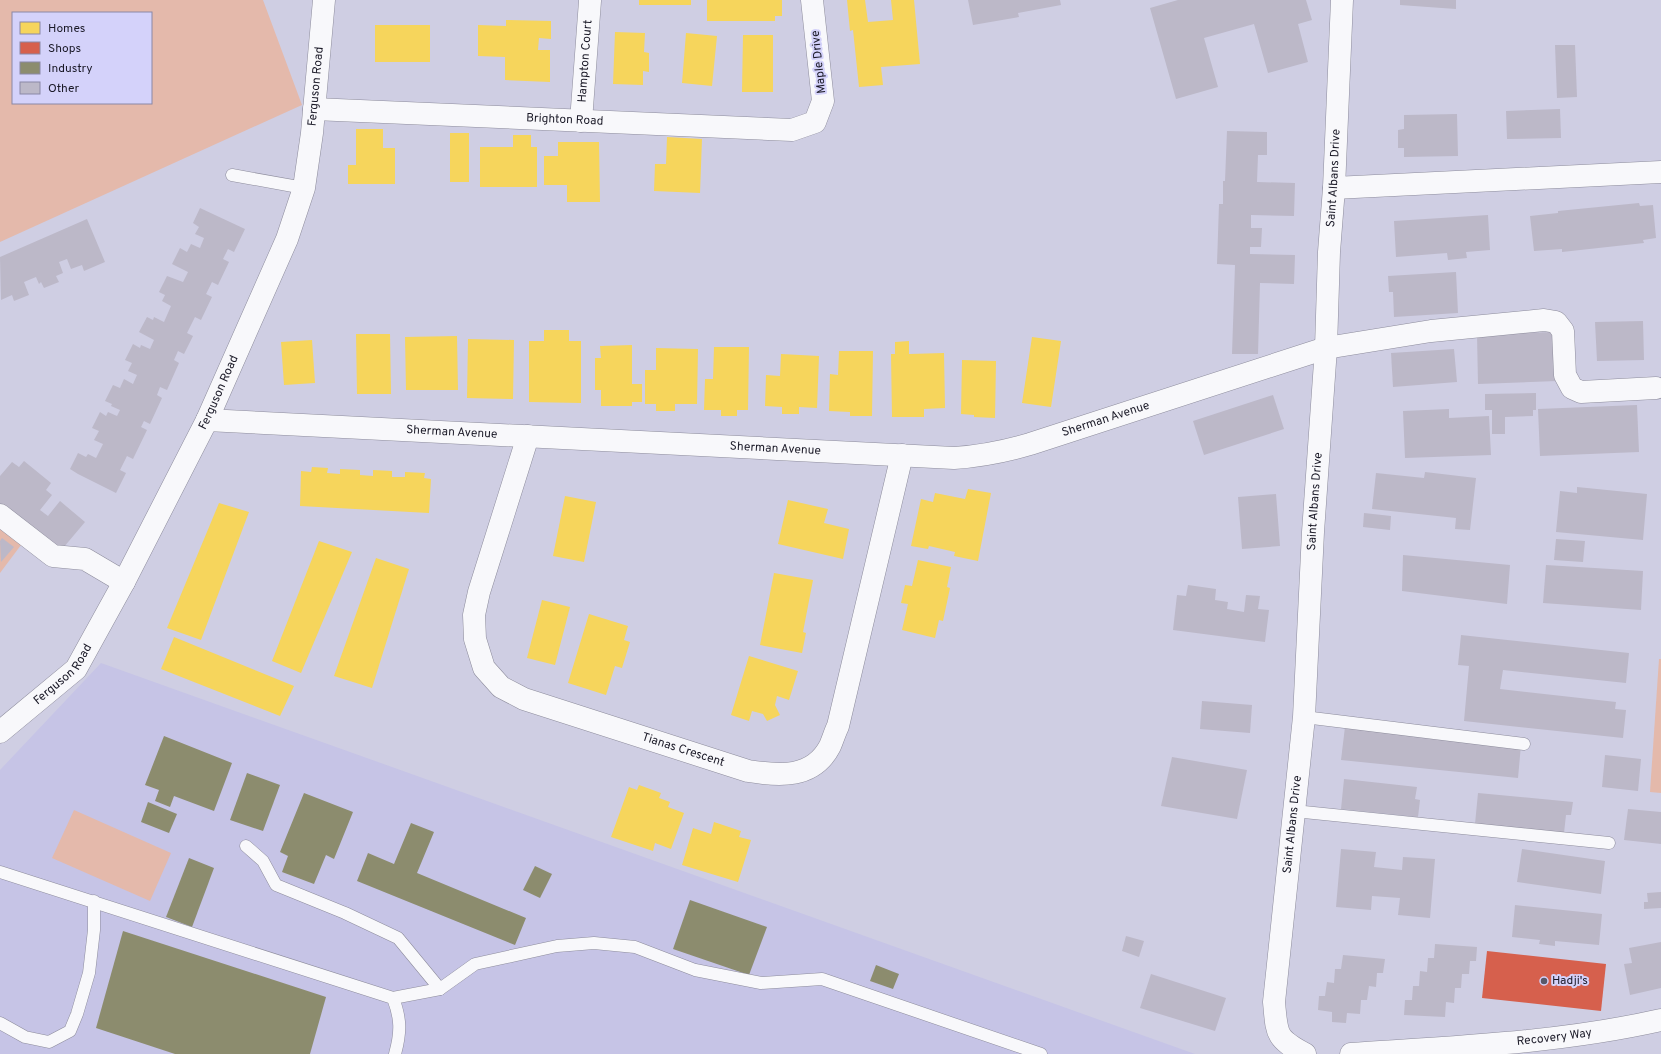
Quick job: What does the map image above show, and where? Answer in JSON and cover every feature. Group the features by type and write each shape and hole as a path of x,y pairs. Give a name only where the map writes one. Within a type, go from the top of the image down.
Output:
{"street":[{"name":"Ferguson Road","path":"0,732 76,669 124,582 207,420 287,239 304,188 314,109 324,0"},
{"name":"Maple Drive","path":"812,0 823,101 815,122"},
{"name":"Saint Albans Drive","path":"1305,1054 1288,1044 1277,1031 1274,1002 1304,717 1326,348 1329,252 1334,188 1342,0"},
{"name":"Hampton Court","path":"581,121 590,1"},
{"name":"Brighton Road","path":"314,109 792,130 815,122"},
{"path":"1334,188 1661,172"},
{"name":"Sherman Avenue","path":"207,420 954,458 998,453 1326,348 1431,331 1544,320 1556,322 1563,331 1565,375 1572,388 1581,392 1656,388"},
{"name":"Tianas Crescent","path":"528,436 479,592 474,615 475,639 484,668 501,687 524,699 748,771 773,775 797,773 816,764 829,747 838,726 902,455"},
{"path":"0,515 54,556 85,559 124,582"},
{"name":"Recovery Way","path":"1351,1054 1506,1044 1619,1029 1661,1020"}],"lane":[{"path":"232,175 304,188"},
{"path":"1304,717 1524,744"},
{"path":"1294,811 1609,843"},
{"path":"246,846 263,861 276,885 345,913 398,938 440,989"},
{"path":"0,872 393,998 440,989 475,964 557,946 594,942 635,947 695,970 761,983 822,979 1041,1054"},
{"path":"0,1023 25,1037 49,1042 70,1031 77,1014 89,973 94,930 94,901"},
{"path":"393,998 399,1014 399,1040 395,1054"}],"shaded area":[{"path":"0,0 263,0 302,105 0,242"},
{"path":"0,520 24,541 0,573"},
{"path":"1659,659 1661,659 1661,793 1650,792"},
{"path":"101,663 1195,1054 0,1054 0,770"},
{"path":"74,810 171,853 150,901 52,858"}],"building: Homes":[{"path":"639,0 691,0 691,5 639,5"},
{"path":"707,0 782,0 782,16 775,16 775,21 707,21"},
{"path":"847,0 865,0 868,22 893,20 891,0 914,0 920,64 881,67 883,85 859,87 853,30 850,31"},
{"path":"506,20 551,21 551,39 539,38 538,50 550,50 550,82 505,80 505,57 478,56 478,25 506,26"},
{"path":"375,25 430,25 430,62 375,62"},
{"path":"615,32 645,33 644,52 649,53 649,72 643,71 643,85 613,84"},
{"path":"686,33 717,36 712,86 682,83"},
{"path":"743,35 773,35 773,92 742,92"},
{"path":"356,129 383,129 383,148 395,148 395,184 348,184 348,165 356,165"},
{"path":"450,133 469,133 469,182 450,182"},
{"path":"513,135 531,135 531,147 537,147 537,187 480,187 480,147 513,147"},
{"path":"667,137 702,139 700,193 654,191 655,164 666,164"},
{"path":"558,142 599,142 600,202 567,202 567,185 544,185 544,156 558,156"},
{"path":"544,330 569,330 569,341 581,341 581,403 529,402 529,341 544,341"},
{"path":"356,334 390,334 391,394 357,394"},
{"path":"457,336 458,390 406,390 405,337"},
{"path":"1032,337 1061,341 1051,407 1022,403"},
{"path":"468,339 514,340 513,399 467,398"},
{"path":"312,340 315,383 284,385 281,342"},
{"path":"909,341 909,354 944,353 945,408 924,409 924,417 892,417 891,354 895,354 895,342"},
{"path":"632,345 632,384 642,384 642,402 632,402 632,406 601,406 601,390 595,390 595,358 601,358 600,346"},
{"path":"714,347 749,347 748,410 737,410 737,416 721,416 721,410 704,410 705,379 713,379"},
{"path":"656,348 698,349 697,404 675,404 675,411 656,411 656,404 645,404 645,370 656,370"},
{"path":"839,351 873,351 872,416 850,416 850,412 829,411 830,374 838,375"},
{"path":"781,354 819,356 817,408 799,407 799,414 782,414 782,407 765,406 766,375 780,376"},
{"path":"962,360 996,361 995,418 974,417 974,415 961,414"},
{"path":"312,467 328,468 327,473 340,474 340,469 360,470 360,475 373,476 373,470 392,471 392,477 405,477 405,472 425,473 424,478 431,479 429,513 300,506 301,471 311,472"},
{"path":"968,489 991,493 978,561 954,556 955,552 929,546 928,549 911,546 921,499 933,502 935,493 965,499"},
{"path":"565,496 596,502 584,562 553,556"},
{"path":"788,500 828,509 824,523 849,529 843,559 778,544"},
{"path":"219,503 249,512 201,640 167,628"},
{"path":"319,541 352,552 301,673 272,661"},
{"path":"376,558 409,569 372,688 334,676"},
{"path":"918,560 951,567 947,587 950,588 943,621 939,620 935,638 902,630 908,604 901,603 905,585 912,586"},
{"path":"774,573 813,580 803,632 806,633 802,653 760,645"},
{"path":"542,600 570,607 555,665 527,658"},
{"path":"589,614 628,626 624,640 630,642 622,668 615,666 606,695 568,683"},
{"path":"174,637 294,686 280,716 161,669"},
{"path":"749,656 798,671 789,700 777,696 775,705 780,715 767,721 763,714 752,711 749,721 731,715"},
{"path":"639,785 661,793 659,798 670,802 668,807 684,813 671,849 655,843 653,851 611,837 629,787 637,790"},
{"path":"714,822 741,831 739,837 751,840 738,882 682,865 693,828 711,834"}],"building: Shops":[{"name":"Hadji's","path":"1487,951 1606,964 1601,1011 1482,998"}],"building: Industry":[{"path":"164,736 232,763 214,811 174,796 170,807 155,801 159,790 145,785"},
{"path":"247,773 280,785 263,831 230,820"},
{"path":"304,793 353,812 334,859 326,855 314,884 282,872 288,856 280,852"},
{"path":"148,802 177,814 169,833 141,822"},
{"path":"411,823 434,832 417,873 526,918 515,945 357,881 368,853 394,864"},
{"path":"189,858 214,868 192,927 166,917"},
{"path":"535,866 552,874 540,898 523,890"},
{"path":"690,900 767,927 749,975 673,949"},
{"path":"123,931 326,997 310,1054 175,1054 96,1028"},
{"path":"876,965 899,974 893,989 870,981"}],"building: Other":[{"path":"968,0 1060,0 1061,5 1018,13 1019,17 973,25"},
{"path":"1178,0 1306,0 1312,20 1298,24 1308,62 1268,73 1254,24 1204,38 1218,87 1176,99 1150,8"},
{"path":"1400,0 1456,0 1456,9 1400,5"},
{"path":"1555,45 1575,45 1577,97 1557,98"},
{"path":"1560,109 1561,138 1507,139 1506,111"},
{"path":"1457,114 1458,156 1404,157 1404,148 1398,148 1398,130 1404,129 1404,115"},
{"path":"1227,131 1267,132 1267,155 1258,155 1257,182 1295,183 1294,216 1251,215 1251,228 1262,228 1261,247 1250,247 1250,254 1295,255 1294,284 1260,283 1258,354 1232,354 1235,265 1217,264 1219,204 1223,204 1223,181 1225,181"},
{"path":"1639,203 1640,206 1653,205 1656,238 1643,240 1644,243 1562,252 1562,249 1534,251 1530,216 1558,213 1558,211"},
{"path":"200,208 245,229 234,252 228,249 223,259 229,262 218,285 212,282 206,294 212,297 201,320 195,317 187,333 193,336 184,354 178,351 174,360 179,363 167,390 160,387 157,395 162,398 150,424 144,421 141,427 147,430 133,459 127,456 120,470 126,473 116,493 70,469 78,453 86,457 88,454 96,458 103,444 94,440 99,431 92,428 100,412 106,416 108,412 117,416 120,410 111,406 112,404 105,401 113,385 120,388 124,379 133,384 137,375 128,371 132,363 125,360 133,344 140,348 141,345 150,349 154,340 139,332 147,317 153,320 154,317 164,322 171,306 162,301 165,295 159,292 167,276 183,282 188,272 172,264 180,248 187,252 191,244 200,248 204,238 195,234 199,227 193,223"},
{"path":"1488,215 1490,250 1466,252 1467,258 1448,260 1447,253 1396,257 1394,221"},
{"path":"87,219 105,262 84,271 82,265 71,269 67,259 59,262 63,273 56,276 59,282 44,288 41,282 39,284 36,277 24,282 29,295 14,301 12,295 1,300 0,257"},
{"path":"1456,272 1458,313 1394,317 1393,292 1389,292 1388,276"},
{"path":"1643,321 1644,360 1597,361 1595,322"},
{"path":"1556,332 1557,381 1478,384 1477,334"},
{"path":"1454,349 1457,382 1393,387 1391,353"},
{"path":"1536,393 1536,410 1533,410 1533,416 1505,417 1505,434 1492,434 1492,410 1485,410 1485,394"},
{"path":"1273,395 1284,429 1204,455 1193,421"},
{"path":"1637,405 1639,452 1540,456 1538,409"},
{"path":"1449,409 1449,418 1489,416 1491,455 1405,458 1403,411"},
{"path":"24,461 51,483 46,490 52,495 40,510 48,516 60,501 85,522 58,554 0,506 0,476 12,462 19,467"},
{"path":"1425,472 1476,478 1470,530 1455,529 1456,518 1372,509 1376,473 1424,478"},
{"path":"1577,487 1647,494 1643,540 1556,532 1560,491 1577,493"},
{"path":"1276,494 1280,546 1242,549 1238,497"},
{"path":"1364,513 1391,516 1390,530 1363,527"},
{"path":"2,538 14,547 1,562 0,541"},
{"path":"1556,539 1585,541 1583,562 1554,560"},
{"path":"1403,555 1510,565 1507,604 1402,591"},
{"path":"1546,565 1643,571 1641,610 1543,603"},
{"path":"1188,585 1216,589 1215,600 1228,602 1227,609 1244,612 1246,595 1260,596 1258,609 1269,610 1265,642 1173,630 1177,595 1186,596"},
{"path":"1461,635 1629,653 1626,683 1503,670 1500,689 1616,702 1615,709 1626,710 1623,738 1464,721 1469,666 1458,665"},
{"path":"1202,701 1252,705 1250,733 1200,729"},
{"path":"1345,727 1521,745 1518,778 1341,760"},
{"path":"1605,755 1641,759 1638,791 1602,787"},
{"path":"1172,757 1247,770 1237,819 1161,806"},
{"path":"1344,779 1417,787 1415,799 1420,800 1418,817 1341,809"},
{"path":"1478,793 1573,802 1571,815 1566,815 1564,833 1475,824"},
{"path":"1628,809 1661,812 1661,844 1624,840"},
{"path":"1341,849 1376,852 1374,867 1402,870 1403,857 1435,859 1430,918 1398,915 1400,898 1372,896 1371,910 1336,907"},
{"path":"1522,849 1605,861 1601,894 1517,882"},
{"path":"1661,892 1661,908 1644,909 1644,902 1648,902 1647,893"},
{"path":"1515,905 1602,914 1599,945 1555,941 1555,946 1539,944 1540,940 1512,937"},
{"path":"1126,936 1144,941 1139,957 1122,951"},
{"path":"1661,942 1661,988 1630,995 1624,964 1632,963 1629,948"},
{"path":"1435,944 1477,947 1476,961 1470,961 1469,974 1462,974 1461,988 1455,988 1454,1003 1446,1002 1445,1017 1404,1015 1405,1000 1412,1000 1413,986 1419,986 1420,971 1427,972 1428,958 1434,958"},
{"path":"1343,955 1385,959 1383,973 1377,973 1376,987 1369,986 1367,1000 1361,1000 1360,1014 1347,1013 1346,1023 1332,1022 1332,1012 1318,1010 1319,996 1325,996 1327,982 1334,983 1335,969 1341,969"},
{"path":"1151,974 1226,998 1215,1031 1140,1008"}],"place":[{"name":"Hadji's","path":"1544,981"}]}
